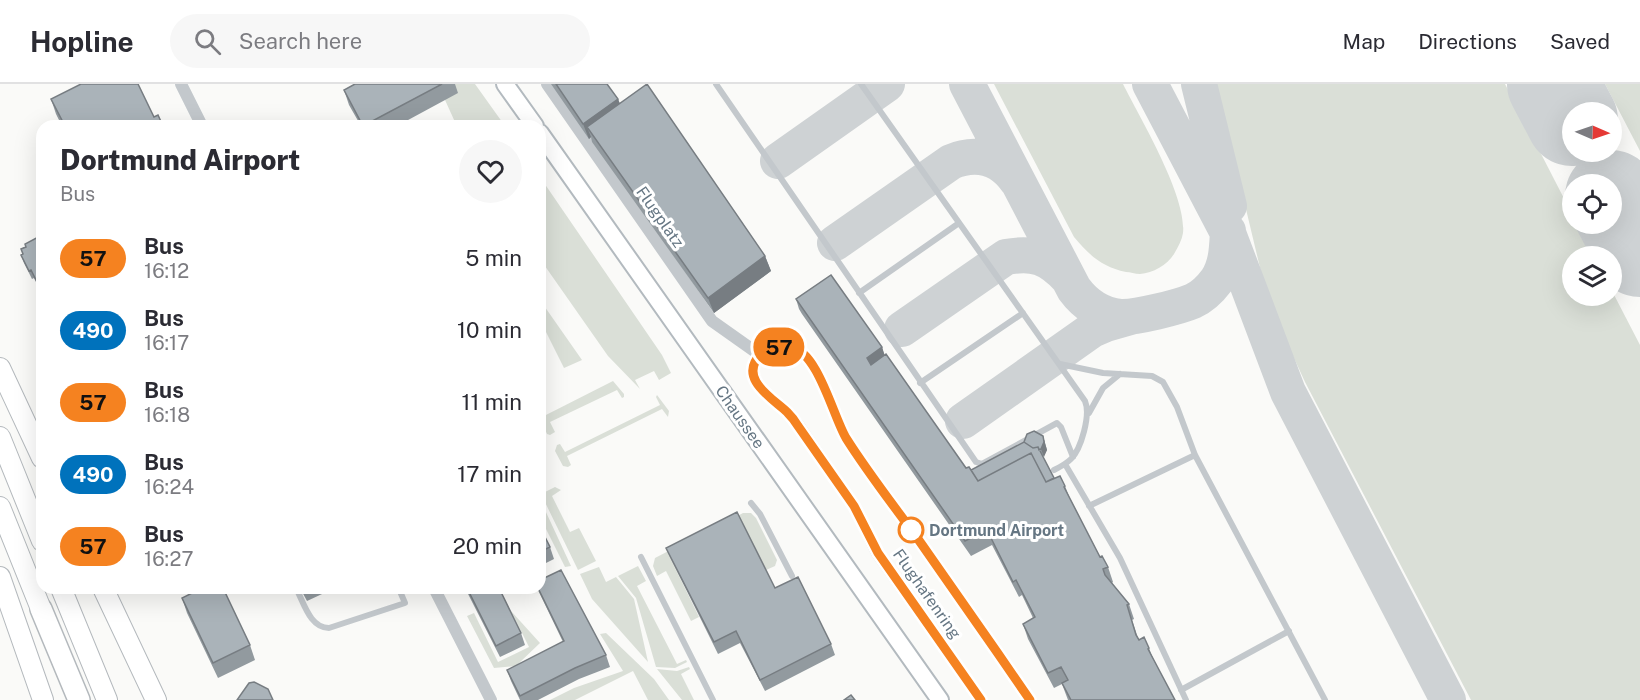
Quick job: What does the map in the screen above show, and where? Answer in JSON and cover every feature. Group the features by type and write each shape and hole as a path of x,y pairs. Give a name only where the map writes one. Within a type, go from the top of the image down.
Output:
{"highway":[{"path":"0,368 36,445"},
{"path":"0,438 36,526"},
{"path":"0,507 79,700"},
{"path":"0,577 43,700"},
{"path":"63,594 107,700"},
{"path":"106,594 156,700"}],"main road":[{"path":"506,84 531,120"},
{"name":"Chaussee","path":"546,142 940,700"}],"street":[{"path":"181,84 199,120"},
{"name":"Flugplatz","path":"547,84 712,321 760,355"},
{"name":"Flughafenring","path":"981,700 878,553 854,506 798,426 789,414 768,398 760,388 754,365 760,355 769,348 790,346 807,358 824,388 846,438 1030,700"},
{"path":"437,594 491,700"}],"lane":[{"path":"716,84 978,464 1057,423 1061,427 1073,457"},
{"path":"861,84 1059,363 1085,401 1089,414"},
{"path":"859,292 959,223"},
{"path":"920,383 1023,313"},
{"path":"1059,363 1089,371 1152,376 1163,382 1177,407 1196,455 1325,700"},
{"path":"1054,470 1073,457 1089,414 1103,388 1120,374"},
{"path":"1089,506 1196,455"},
{"path":"1065,464 1120,558 1186,700"},
{"path":"751,503 760,514 792,576"},
{"path":"641,557 713,700"},
{"path":"299,594 314,624 321,628 329,628 405,603 401,594"},
{"path":"1181,690 1289,631"}],"shaded area":[{"path":"453,84 475,84 501,120 454,120 445,100"},
{"path":"994,84 1123,84 1161,157 1178,199 1183,233 1177,249 1168,262 1150,272 1136,274 1110,267 1085,249 1074,237"},
{"path":"1216,84 1505,84 1562,195 1562,234 1582,234 1589,246 1562,246 1562,306 1620,306 1640,345 1640,700 1471,700 1305,382 1288,345 1262,276"},
{"path":"1605,84 1640,84 1640,151 1622,117 1622,102 1614,102"},
{"path":"546,186 662,355 671,373 659,380 654,371 635,380 640,389 608,356 546,268"},
{"path":"546,309 582,360 564,368 546,332"},
{"path":"613,381 624,394 622,398 617,390 550,422 555,432 550,435 546,432 546,415"},
{"path":"657,395 669,411 668,417 662,409 567,456 571,465 563,466 555,451 557,445 560,444 565,452 660,405"},
{"path":"555,487 561,490 552,496 570,532 579,528 596,561 578,570 546,504 546,492"},
{"path":"546,512 571,566 565,567 546,529"},
{"path":"743,513 751,513 756,518 777,560 775,566 766,570 724,523"},
{"path":"682,544 670,557 699,617 691,621 666,571 657,576 653,566 655,558"},
{"path":"638,566 646,581 637,586 677,664 686,660 687,662 675,668 656,667 636,598 618,576"},
{"path":"599,567 606,582 616,577 634,599 648,662 592,599 580,574"},
{"path":"511,611 540,643 516,666 494,668 467,616 474,613 498,662 529,647"},
{"path":"606,633 654,679 669,700 648,700 633,671 575,700 550,700 574,688 623,671 600,634"},
{"path":"689,667 690,669 681,674 694,700 682,700 657,669 677,671"}],"building":[{"path":"81,84 138,84 154,117 158,115 160,120 62,120 51,99"},
{"path":"355,84 442,84 374,120 360,120 344,90"},
{"path":"556,84 607,84 618,99 583,124"},
{"path":"647,84 765,256 708,298 587,127"},
{"path":"36,238 36,280 21,255 23,254 21,249 26,247 25,244"},
{"path":"831,275 882,347 867,358 871,365 886,354 966,468 969,467 978,481 1031,453 1046,482 1060,476 1100,557 1102,556 1108,567 1103,569 1105,575 1129,604 1127,605 1136,635 1139,640 1144,637 1175,700 1071,700 1062,683 1068,680 1061,667 1048,673 1023,624 1035,617 1016,580 1013,582 987,530 965,541 796,299"},
{"path":"1034,431 1043,436 1044,442 1039,450 1038,447 1033,448 1024,442 1027,434"},
{"path":"1024,442 1033,448 1038,447 1054,478 1046,482 1031,453 978,481 971,470"},
{"path":"737,512 775,588 798,577 831,644 760,680 736,631 714,642 666,548"},
{"path":"561,570 606,655 520,696 507,670 564,641 541,594 546,594 546,577"},
{"path":"190,594 226,594 250,645 213,663 182,598"},
{"path":"470,594 502,594 521,633 496,646"},
{"path":"254,682 268,689 273,700 237,700 249,683"},
{"path":"851,695 855,700 844,700"}],"taxiway":[{"path":"778,161 887,84"},
{"path":"967,84 1074,289 1094,308 1113,316 1127,317 1168,309 1203,295 1217,280 1223,268 1228,231"},
{"path":"1150,84 1228,233 1288,392 1448,700"},
{"path":"1199,84 1229,206"},
{"path":"835,243 951,162 970,157 988,159 1004,167 1017,181"},
{"path":"902,329 1006,257 1025,255 1040,258 1054,265 1068,278"},
{"path":"963,421 1092,330 1134,316"}],"runway":[{"path":"1553,84 1562,102"},
{"path":"1622,217 1640,251"}],"bus line":[{"name":"57","path":"981,700 878,553 854,506 798,426 789,414 768,398 760,388 755,376 754,365 760,355 769,348 790,346 796,348 807,358 824,388 846,438 1030,700"}],"place":[{"name":"Dortmund Airport","path":"911,530"}]}
